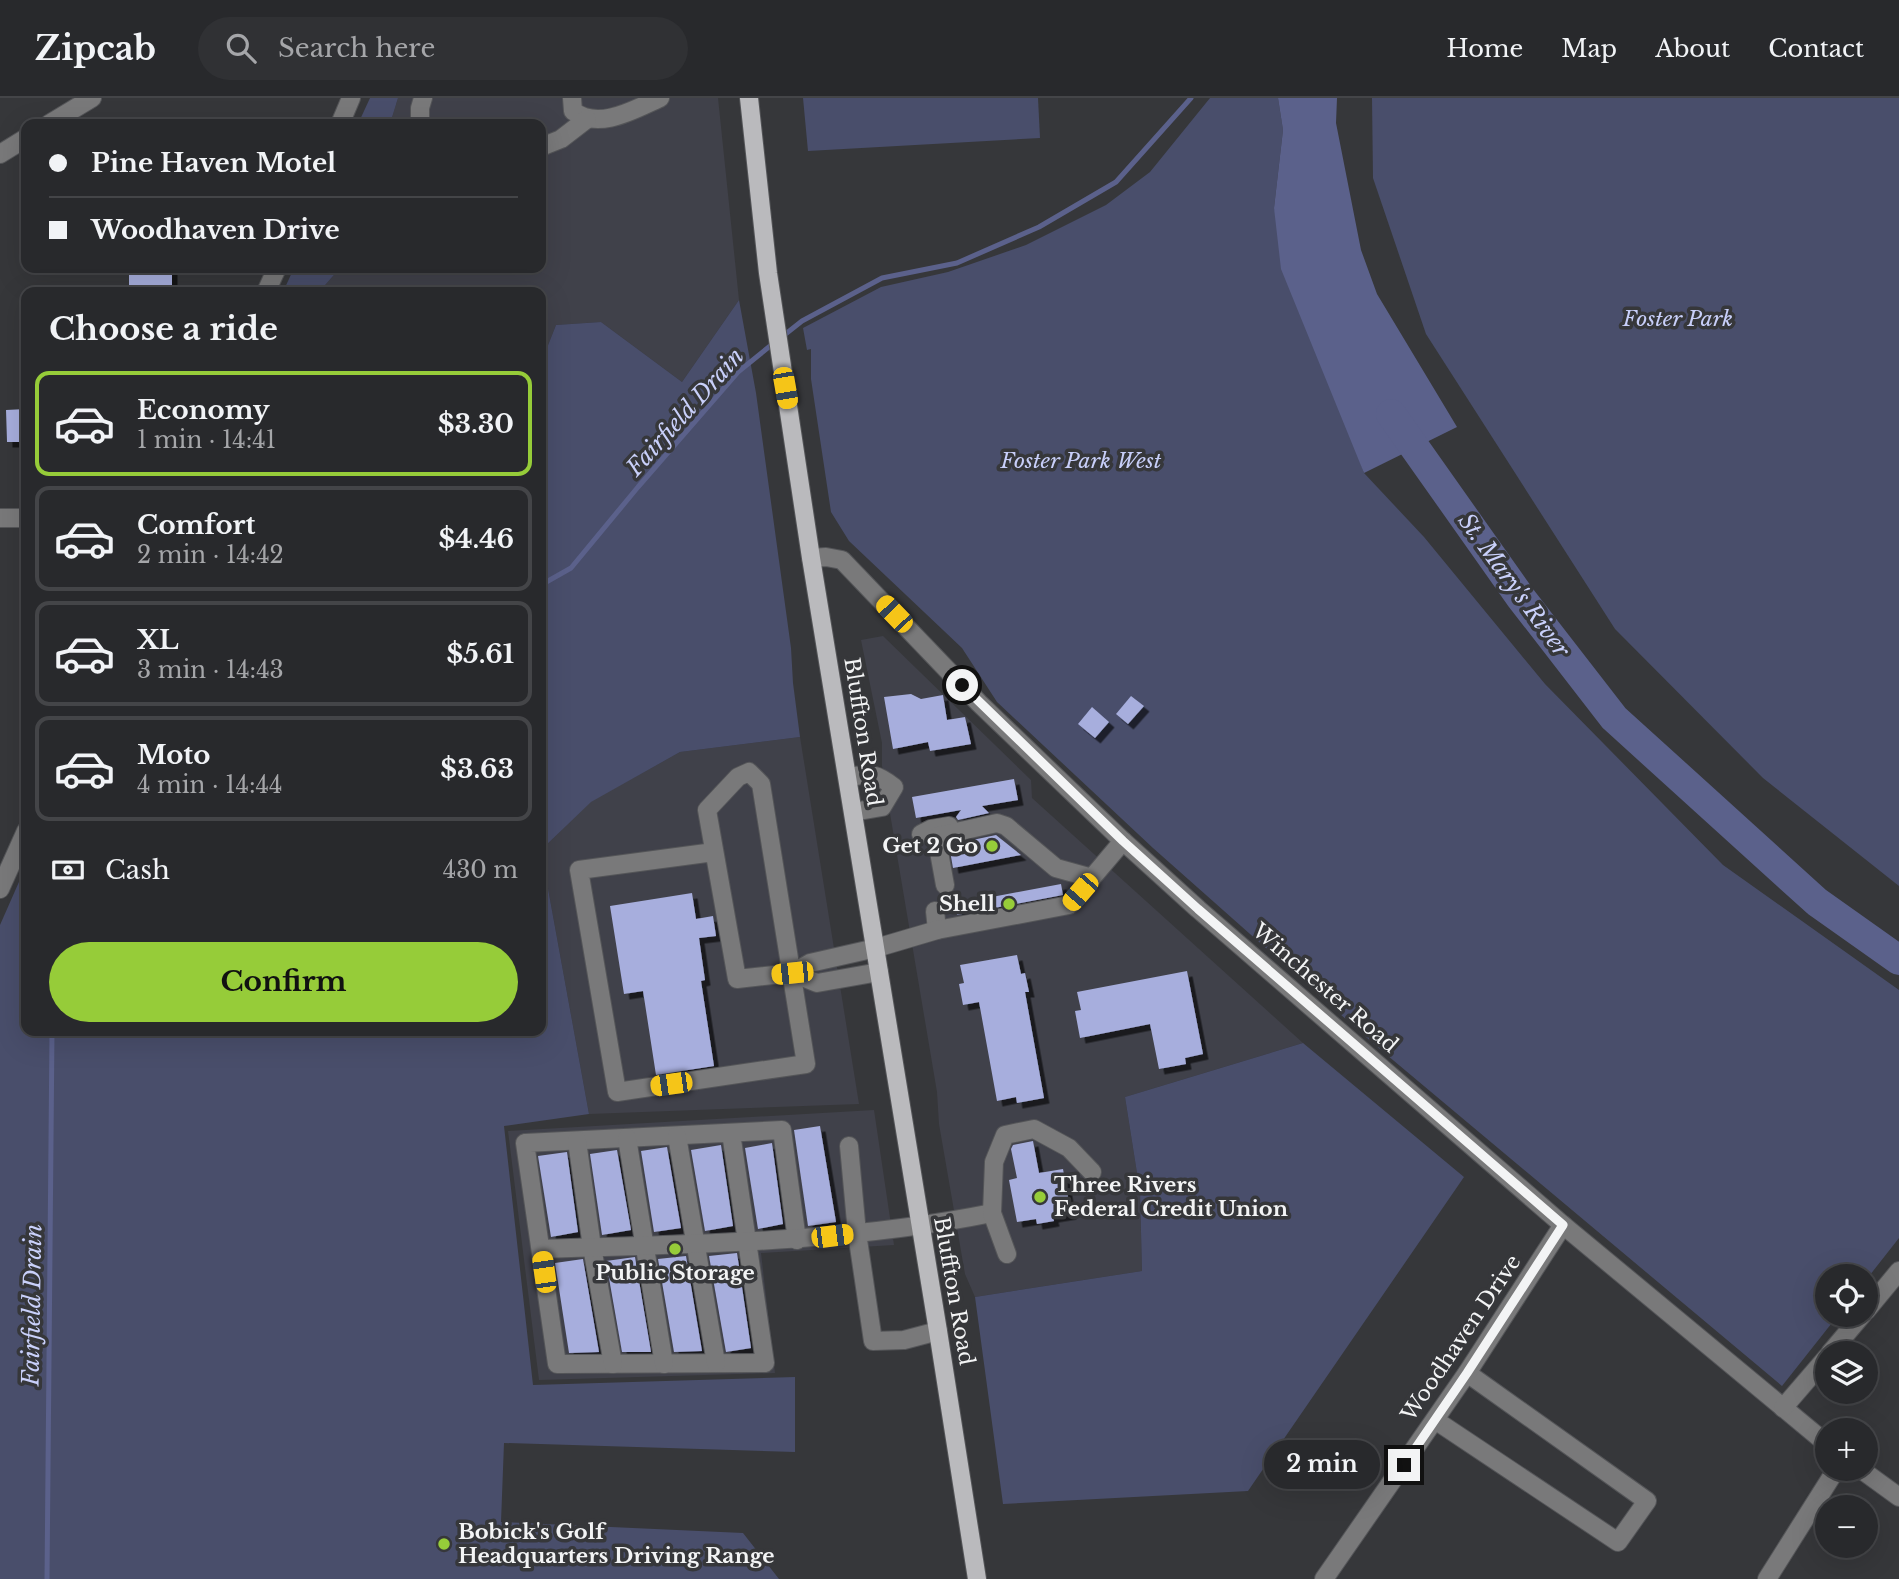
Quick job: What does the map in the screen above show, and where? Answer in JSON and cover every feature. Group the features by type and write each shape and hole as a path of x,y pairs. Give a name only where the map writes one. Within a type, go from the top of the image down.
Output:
{"main road":[{"name":"Bluffton Road","path":"749,98 768,273 811,558 939,1331 977,1579"}],"street":[{"path":"57,119 92,98"},
{"path":"342,119 351,98"},
{"path":"420,119 423,98"},
{"path":"572,98 573,111 587,119"},
{"path":"546,145 561,139 587,119 620,116 660,98"},
{"path":"0,154 21,141"},
{"path":"0,518 21,518"},
{"name":"Winchester Road","path":"811,558 842,560 979,703 1123,841 1563,1225 1815,1434"},
{"path":"715,852 579,870 617,1092 806,1064 792,973 761,784 749,772 738,777 707,810 715,852 737,979 792,973 810,963 937,930 1069,905 1123,841"},
{"path":"848,777 873,774 882,777 894,787 882,807 853,812"},
{"path":"921,834 931,829 1002,815 1009,816 1027,830"},
{"path":"945,885 938,835 997,823 1006,826 1056,868 1092,878"},
{"path":"0,889 21,842"},
{"path":"936,911 937,930"},
{"path":"792,973 817,984 879,972"},
{"path":"1007,1254 992,1213 994,1162 1005,1135 1034,1129 1069,1148 1092,1172"},
{"path":"731,1133 765,1363 557,1364 525,1143 782,1130 797,1240"},
{"path":"677,1136 716,1363"},
{"path":"627,1138 664,1364"},
{"path":"578,1141 592,1247 612,1364"},
{"path":"849,1146 857,1233 873,1341 904,1340 939,1331"},
{"path":"541,1249 797,1240 920,1226 992,1213"},
{"name":"Woodhaven Drive","path":"1324,1579 1467,1373 1563,1225"},
{"path":"1878,1296 1899,1271"},
{"path":"1841,1341 1852,1327"},
{"path":"1783,1408 1815,1371"},
{"path":"1435,1420 1618,1542 1647,1501 1467,1373"},
{"path":"1767,1579 1829,1481"},
{"path":"1877,1481 1899,1497"}],"shaded area":[{"path":"398,98 718,98 739,300 682,382 601,322 556,325 546,350 546,287 323,287 336,273 546,273 546,119 392,119"},
{"path":"1278,98 1337,98 1336,123 1361,250 1377,294 1457,427 1364,473 1281,269 1274,208 1283,130"},
{"path":"883,636 1031,780 1032,798 1303,1043 1125,1097 1140,1192 1142,1271 975,1297 965,1274 882,766 882,743 861,640"},
{"path":"800,737 859,1104 589,1114 546,878 546,845 590,802 680,752"},
{"name":"Public Storage","path":"874,1110 894,1245 761,1253 775,1373 539,1380 508,1131"}],"green space":[{"path":"370,98 398,98 392,119 360,119"},
{"path":"803,98 1038,98 1040,138 808,151"},
{"name":"Foster Park West","path":"1210,98 1278,98 1283,130 1274,208 1364,473 1424,537 1545,684 1723,865 1899,990 1899,1238 1878,1265 1815,1264 1815,1327 1829,1327 1782,1386 1375,1045 1153,848 997,702 962,648 849,541 831,512 811,379 811,349 807,350 803,328 881,287 948,272 1026,245 1106,205 1150,172"},
{"name":"Foster Park","path":"1372,98 1899,98 1899,886 1763,778 1615,629 1426,334 1373,178"},
{"path":"292,273 336,273 323,287 285,287"},
{"path":"739,300 756,393 791,648 800,737 680,752 591,802 546,845 546,350 556,325 601,322 682,382"},
{"path":"21,877 21,1036 546,1036 546,878 589,1114 504,1126 533,1385 795,1377 795,1452 504,1443 501,1522 743,1533 779,1579 0,1579 0,925"},
{"path":"1303,1043 1464,1177 1248,1491 1003,1504 975,1297 1142,1271 1140,1192 1125,1097"}],"building":[{"path":"129,273 172,273 172,287 129,287"},
{"path":"21,409 21,442 7,442 6,410"},
{"path":"911,694 921,699 943,695 947,720 965,717 971,744 930,751 928,742 893,749 884,697"},
{"path":"1131,696 1144,706 1128,724 1116,714"},
{"path":"1092,707 1109,722 1095,738 1078,724"},
{"path":"1014,779 1018,800 982,806 989,813 958,820 956,817 961,810 916,818 912,797"},
{"path":"996,835 1021,855 953,868 949,845"},
{"path":"1061,884 1063,895 957,915 955,904"},
{"path":"692,893 696,919 713,916 716,936 699,938 705,980 701,981 714,1066 656,1075 643,991 624,994 610,906"},
{"path":"1017,955 1029,992 1025,992 1044,1098 1017,1103 1016,1097 997,1101 979,1002 963,1005 959,984 964,983 960,965"},
{"path":"1187,971 1203,1054 1185,1058 1186,1064 1159,1069 1150,1024 1080,1038 1075,1011 1081,1010 1077,992"},
{"path":"820,1126 836,1222 808,1226 794,1130"},
{"name":"Three Rivers Federal Credit Union","path":"1033,1141 1039,1173 1063,1169 1071,1214 1053,1217 1054,1221 1037,1224 1036,1219 1017,1222 1009,1180 1017,1178 1011,1149 1013,1145"},
{"path":"772,1143 783,1224 758,1229 745,1148"},
{"path":"721,1145 733,1226 705,1231 691,1150"},
{"path":"667,1147 681,1228 654,1232 641,1151"},
{"path":"617,1150 631,1230 602,1235 590,1154"},
{"path":"567,1152 578,1232 551,1237 538,1156"},
{"path":"737,1253 751,1348 726,1352 709,1256"},
{"path":"686,1256 702,1351 674,1352 658,1259"},
{"path":"635,1257 651,1352 622,1352 606,1261"},
{"path":"583,1259 599,1352 569,1353 555,1263"}],"waterway":[{"name":"Fairfield Drain","path":"783,336 802,321 882,278 957,263 1039,227 1116,182 1191,98"},
{"name":"Fairfield Drain","path":"546,582 571,568 738,372 775,342"},
{"name":"St. Mary's River","path":"1391,414 1521,598 1614,718 1817,902 1899,960"},
{"name":"Fairfield Drain","path":"47,1579 52,1036"}],"place":[{"name":"Get 2 Go","path":"992,846"},
{"name":"Shell","path":"1009,904"},
{"name":"Three Rivers Federal Credit Union","path":"1040,1197"},
{"name":"Public Storage","path":"675,1249"},
{"name":"Bobick's Golf Headquarters Driving Range","path":"444,1544"}],"route":[{"path":"962,685 1123,841 1198,909 1563,1225 1404,1465"}]}
